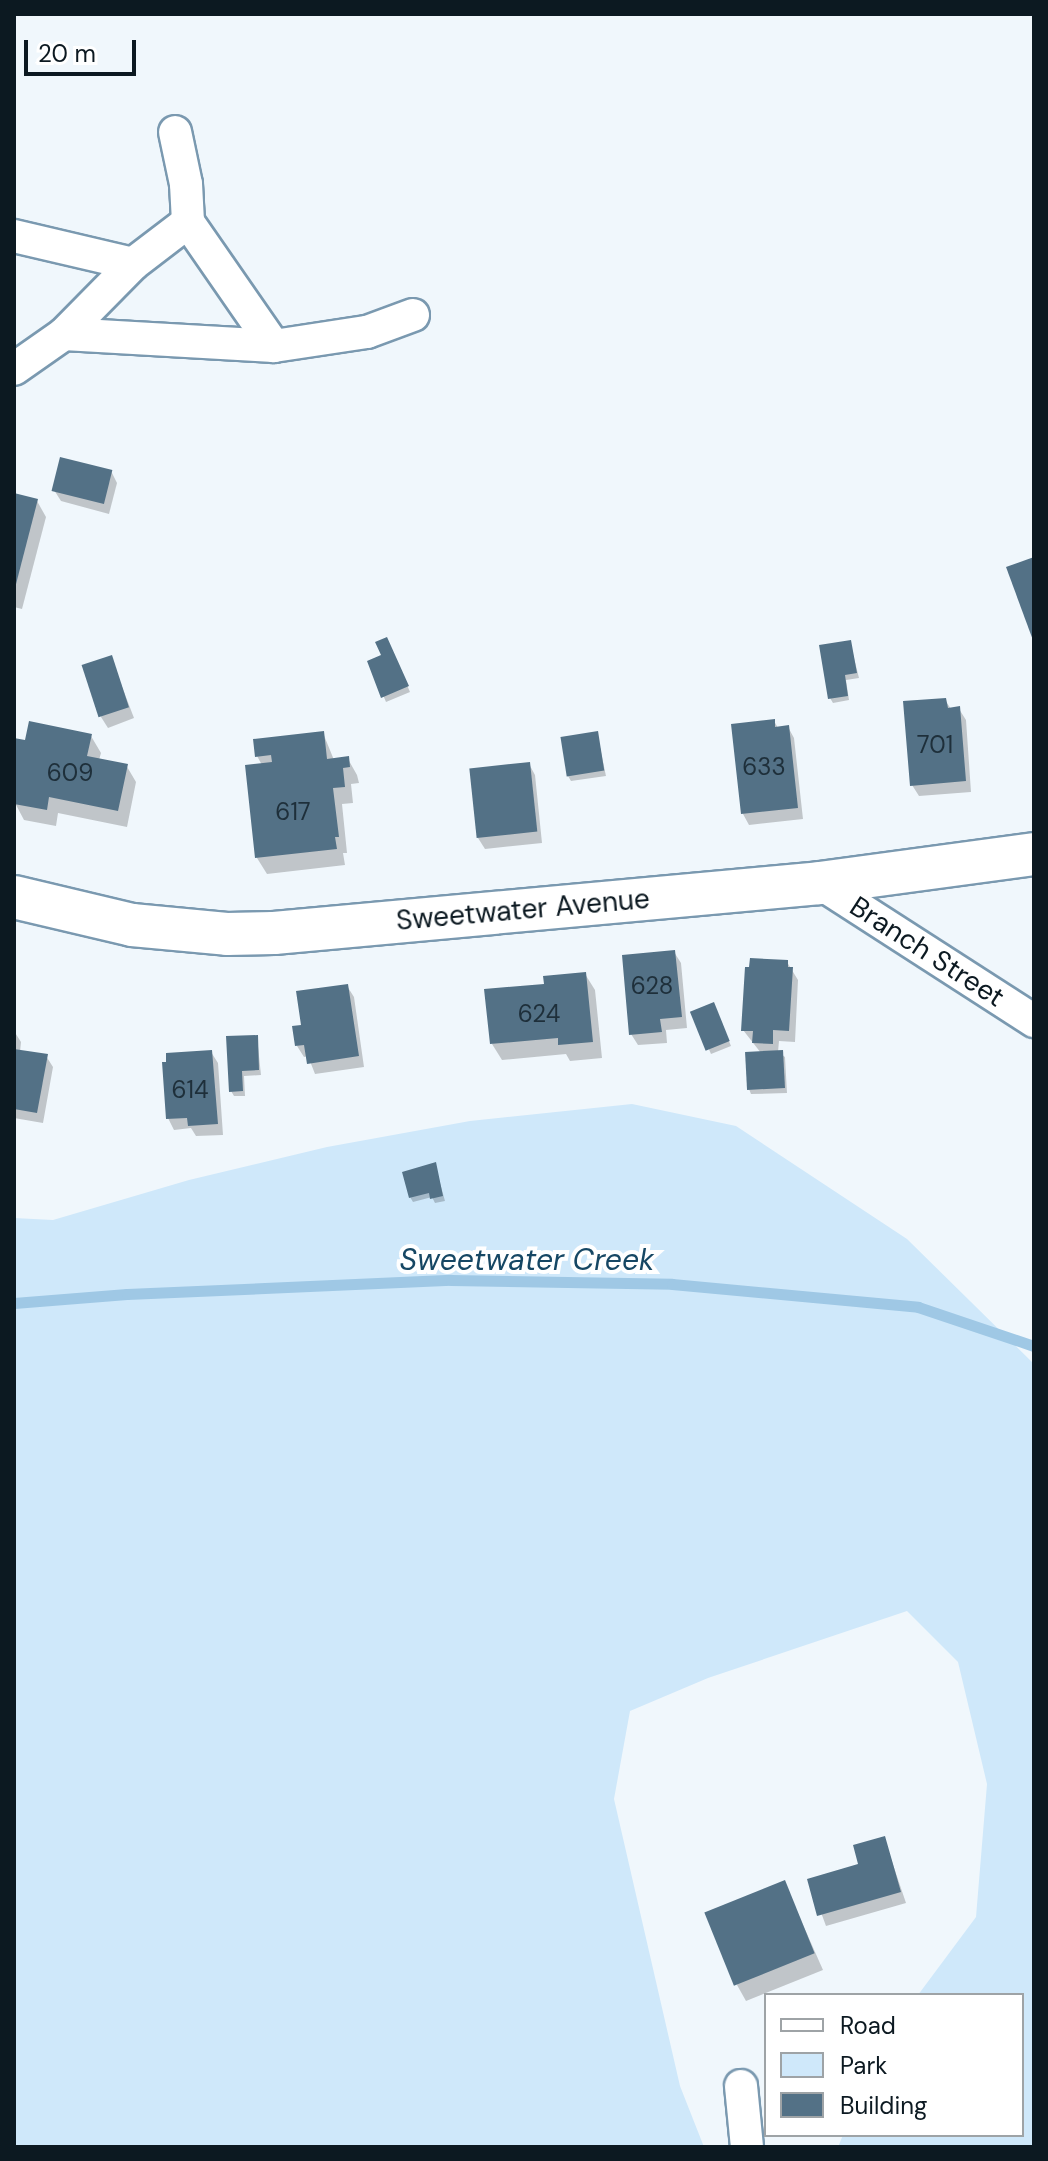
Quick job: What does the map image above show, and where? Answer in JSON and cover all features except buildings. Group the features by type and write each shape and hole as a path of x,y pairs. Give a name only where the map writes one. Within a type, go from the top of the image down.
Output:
{"street":[{"path":"175,132 186,184 188,222 274,346"},
{"path":"14,369 64,334 133,264 188,222"},
{"path":"14,236 133,264"},
{"path":"64,334 274,346 367,332 413,315"},
{"name":"Sweetwater Avenue","path":"14,897 132,925 227,934 820,883 1034,854"},
{"name":"Branch Street","path":"820,883 1034,1021"},
{"path":"741,2086 747,2147"}],"green space":[{"path":"632,1104 736,1126 907,1239 1034,1364 1034,2147 838,2147 842,2137 1024,2137 1024,1993 919,1993 976,1917 987,1784 958,1662 907,1611 708,1678 630,1711 614,1799 680,2086 704,2147 14,2147 14,1218 53,1220 189,1180 327,1147 470,1121"}],"waterway":[{"name":"Sweetwater Creek","path":"14,1303 127,1294 451,1280 672,1284 918,1307 1034,1346"}]}
